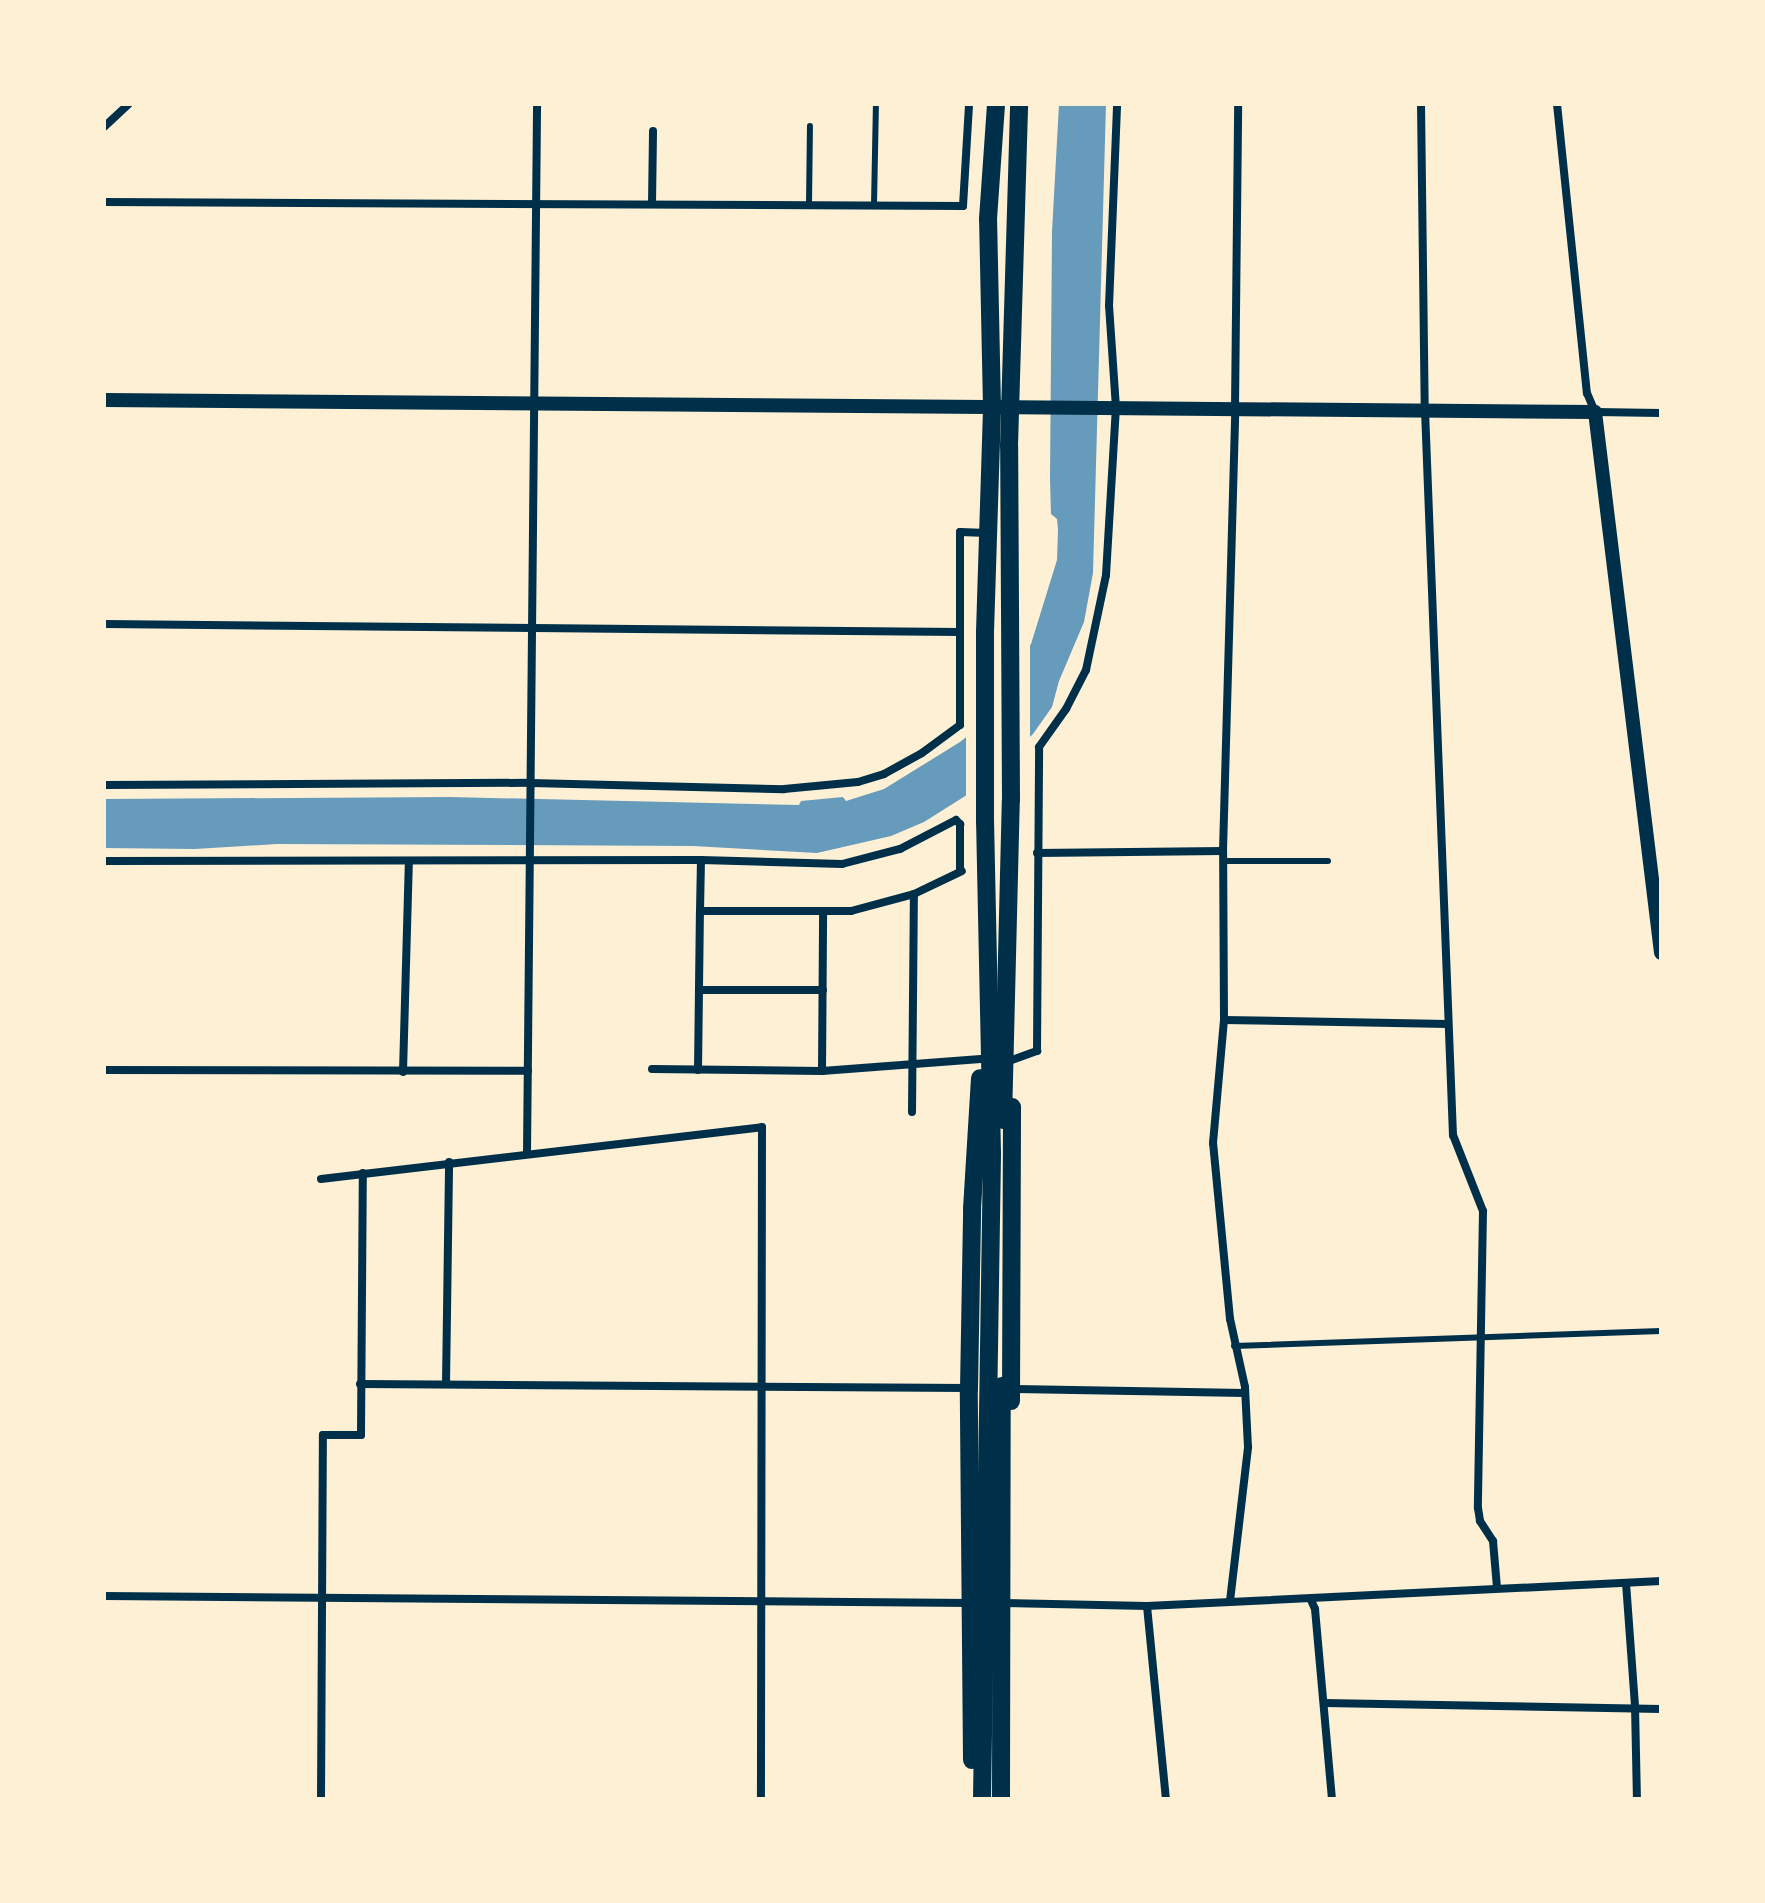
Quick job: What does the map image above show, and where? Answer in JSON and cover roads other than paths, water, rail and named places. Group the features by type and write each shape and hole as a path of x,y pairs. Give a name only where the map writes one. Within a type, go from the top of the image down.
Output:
{"highway":[{"path":"982,1799 997,1153 1007,956 1011,778 1001,407 988,219 996,104"},
{"path":"1001,1799 997,1153 988,955 986,694 988,533 1001,407 1019,104"},
{"path":"972,1799 969,1389 972,1209 988,955"},
{"path":"1007,956 1012,1060 1008,1799"}],"street":[{"path":"104,127 129,104"},
{"path":"527,1153 537,104"},
{"path":"104,202 963,206 969,104"},
{"path":"1012,1060 1037,1051 1039,747 1066,709 1086,670 1098,625 1106,575 1114,408 1109,306 1117,104"},
{"path":"1230,1601 1248,1447 1245,1393 1234,1346 1213,1143 1224,1020 1224,856 1235,408 1238,104"},
{"path":"1421,104 1425,410 1453,1135 1483,1211 1478,1508 1480,1521 1493,1541 1497,1588"},
{"path":"1557,104 1587,393 1595,412 1661,953"},
{"path":"652,204 653,131"},
{"path":"104,400 1661,413"},
{"path":"104,785 784,789 824,787 884,774 922,753 960,725 960,532 988,533"},
{"path":"104,624 960,632"},
{"path":"104,861 409,862 530,857 842,864 900,849 956,820 960,824 961,871 914,894 873,908 823,912 700,911"},
{"path":"1037,853 1224,856"},
{"path":"698,1070 701,860"},
{"path":"403,1072 409,862"},
{"path":"912,1112 914,894"},
{"path":"822,1071 823,912"},
{"path":"700,990 823,990"},
{"path":"1224,1020 1448,1024"},
{"path":"652,1069 822,1071 981,1059"},
{"path":"104,1070 528,1071"},
{"path":"321,1179 762,1127 761,1799"},
{"path":"446,1384 449,1162"},
{"path":"321,1799 323,1435 361,1435 363,1173"},
{"path":"360,1384 1245,1393"},
{"path":"104,1596 1147,1606 1661,1581"},
{"path":"1626,1583 1637,1799"},
{"path":"1311,1600 1332,1799"},
{"path":"1147,1606 1166,1799"},
{"path":"1324,1703 1661,1709"}],"lane":[{"path":"874,205 876,104"},
{"path":"809,204 810,126"},
{"path":"1224,856 1328,861"},
{"path":"1234,1346 1661,1331"}],"water":[{"path":"1059,104 1106,104 1093,573 1084,622 1059,681 1052,707 1033,734 970,793 924,822 891,836 817,853 693,846 277,844 195,849 104,848 104,799 450,797 799,805 801,801 843,797 846,801 884,789 960,742 970,734 1031,644 1057,560 1058,530 1057,519 1051,514 1050,479 1052,232"}]}
